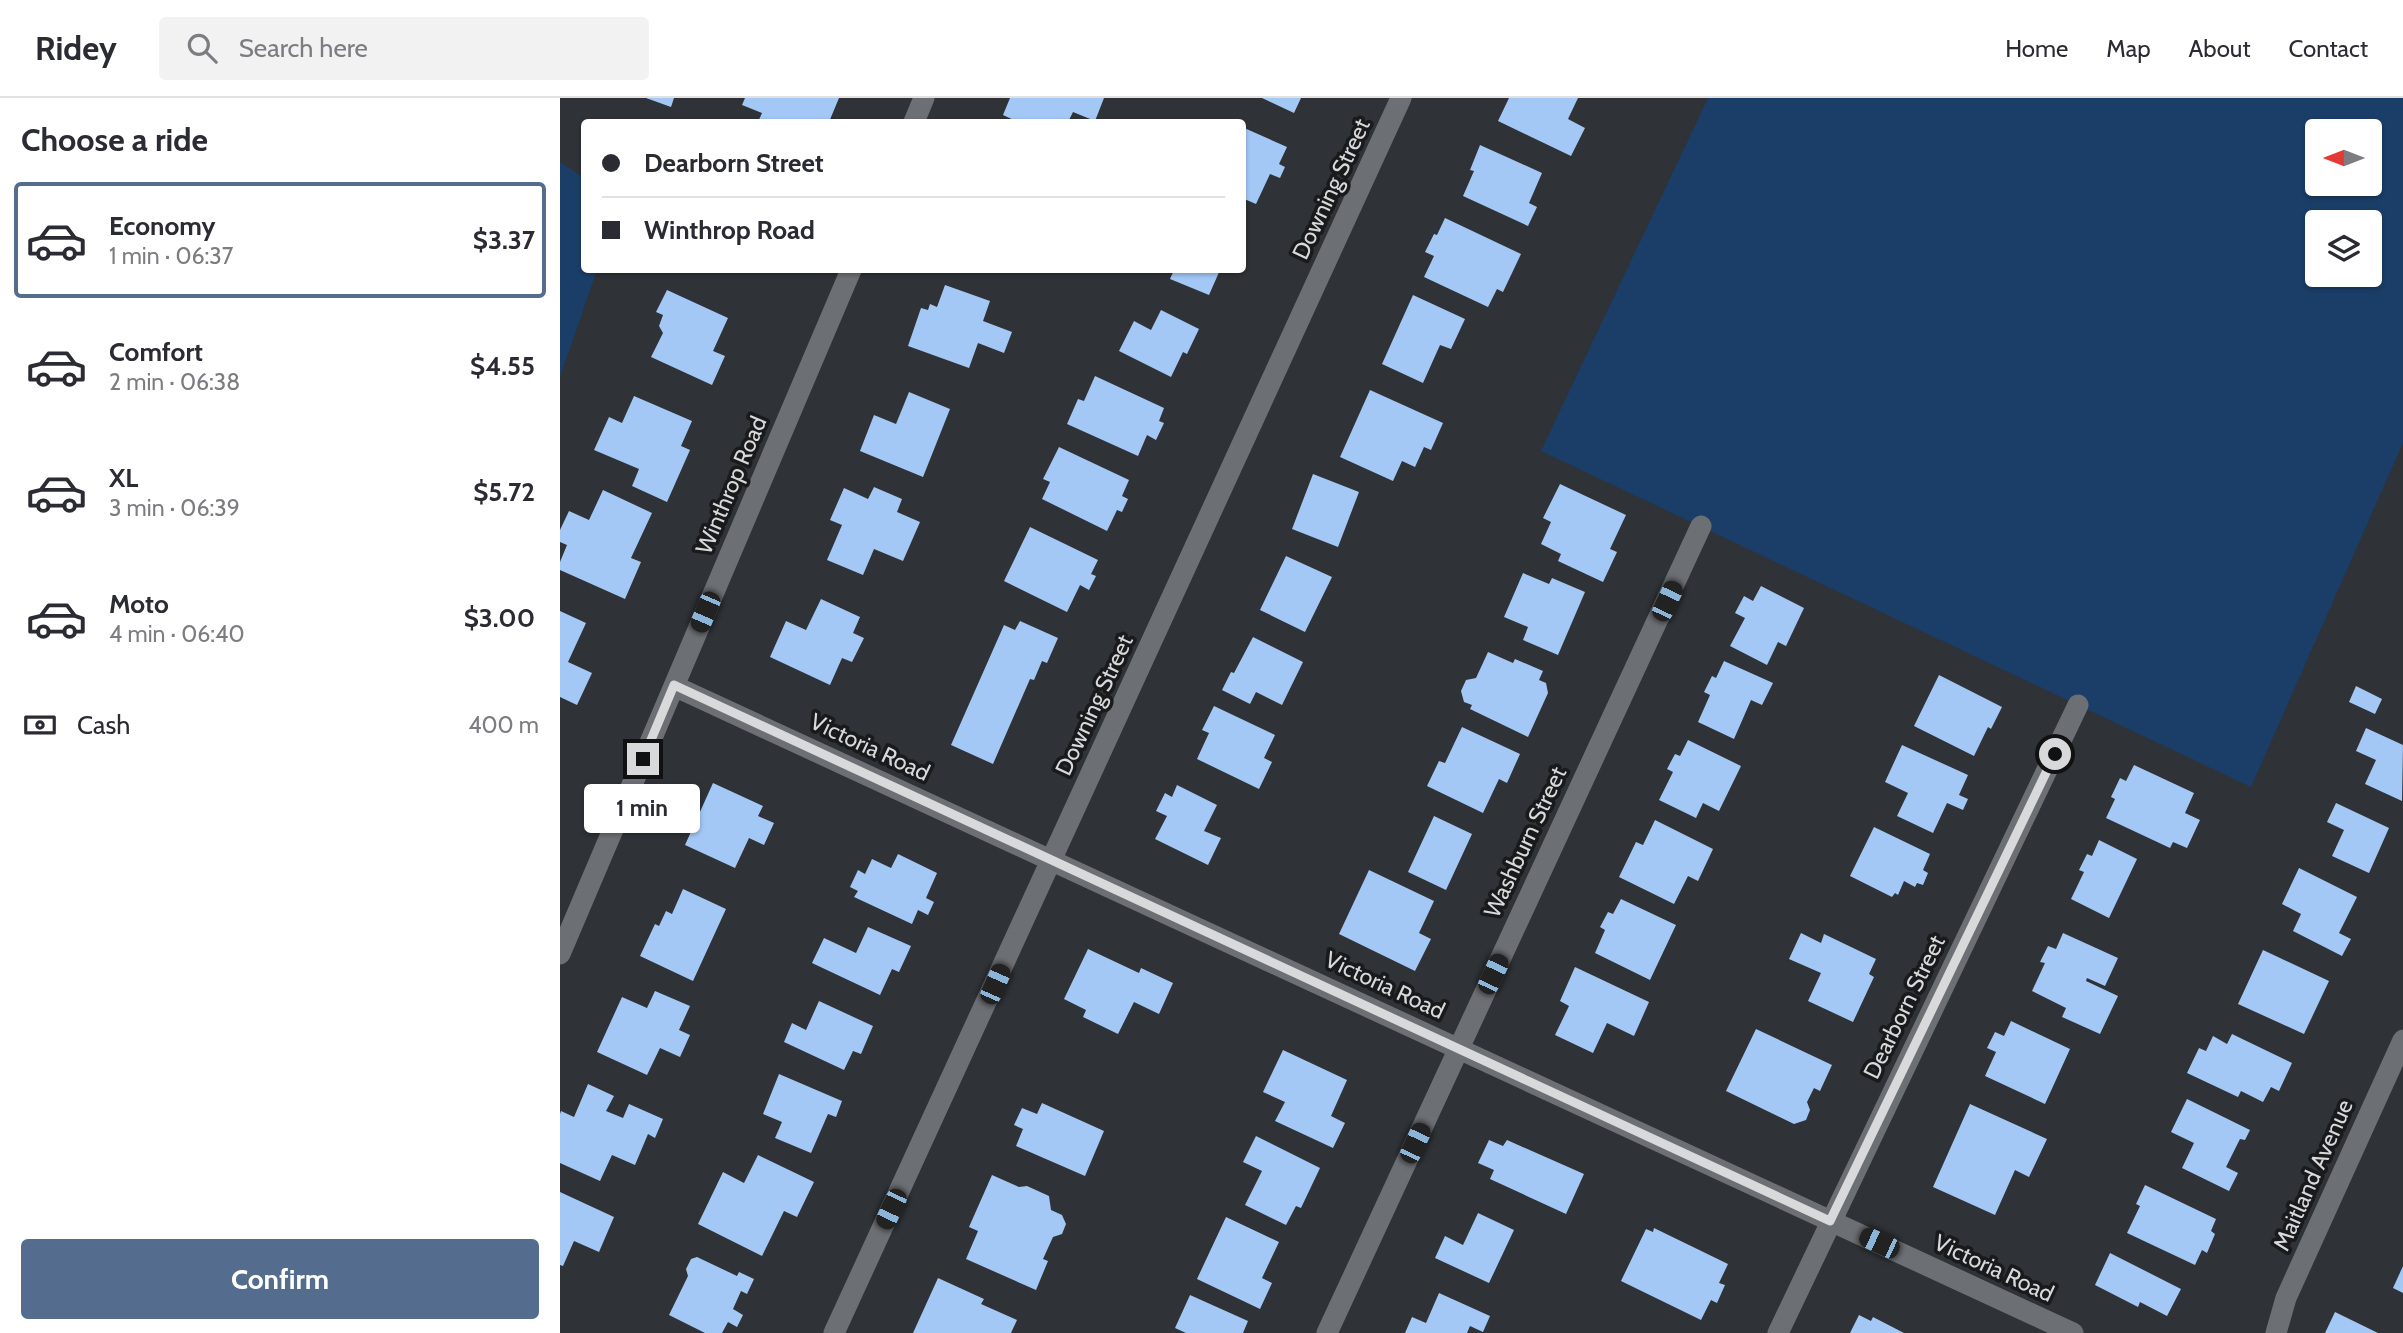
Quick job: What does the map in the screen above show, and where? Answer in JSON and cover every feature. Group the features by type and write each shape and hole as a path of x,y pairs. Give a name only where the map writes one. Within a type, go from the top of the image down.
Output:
{"street":[{"path":"915,119 924,98"},
{"name":"Downing Street","path":"834,1333 1401,98"},
{"name":"Winthrop Road","path":"560,954 850,273"},
{"name":"Washburn Street","path":"1327,1333 1701,526"},
{"name":"Victoria Road","path":"674,685 2073,1333"},
{"name":"Dearborn Street","path":"1777,1333 2078,705"},
{"name":"Maitland Avenue","path":"2276,1333 2286,1298 2403,1040"}],"shaded area":[{"path":"1708,98 2403,98 2403,443 2251,787 1541,451"},
{"path":"560,162 581,176 581,273 596,273 560,377"}],"building":[{"path":"646,98 674,98 671,107"},
{"path":"745,98 839,98 830,119 759,119 762,113 742,105"},
{"path":"1010,98 1104,98 1096,119 1073,112 1070,119 1012,119 1003,115"},
{"path":"1262,98 1301,98 1294,113"},
{"path":"1509,98 1578,98 1568,119 1585,128 1571,156 1498,121"},
{"path":"1246,129 1287,147 1279,164 1285,167 1280,178 1270,174 1256,204 1246,200"},
{"path":"1480,145 1542,173 1529,203 1537,207 1528,226 1463,196 1474,171 1470,170"},
{"path":"1445,218 1521,254 1503,292 1497,289 1488,307 1424,277 1434,256 1425,252"},
{"path":"1173,273 1219,273 1209,295 1170,279"},
{"path":"945,285 990,301 983,321 1012,332 1004,353 978,343 969,368 908,346 921,308 928,310 930,304 937,307"},
{"path":"667,290 728,318 713,351 725,356 712,385 651,357 663,333 659,326 663,315 656,312"},
{"path":"1413,295 1465,319 1451,349 1440,345 1423,383 1382,364"},
{"path":"1161,310 1199,329 1187,354 1183,352 1171,377 1119,351 1134,321 1151,330"},
{"path":"1095,376 1164,408 1159,421 1164,423 1156,440 1147,435 1138,456 1067,424 1078,399 1084,401"},
{"path":"1370,390 1443,423 1431,450 1424,447 1415,467 1402,461 1393,481 1340,457"},
{"path":"909,392 950,409 923,477 860,451 874,415 896,424"},
{"path":"634,396 692,421 681,446 690,450 667,502 632,486 639,469 594,450 609,417 622,423"},
{"path":"1059,447 1129,480 1122,496 1128,499 1122,512 1117,510 1107,531 1042,499 1050,482 1043,479"},
{"path":"1313,474 1359,492 1338,547 1292,529"},
{"path":"1560,484 1626,515 1610,549 1617,552 1603,582 1558,561 1561,554 1541,544 1551,522 1543,518"},
{"path":"874,487 902,499 897,512 920,522 903,561 874,549 863,575 827,560 842,525 830,520 844,488 868,499"},
{"path":"603,490 652,513 631,558 641,562 625,599 560,570 560,562 567,545 560,542 560,530 569,511 589,520"},
{"path":"1030,527 1098,560 1091,574 1096,576 1089,590 1080,585 1067,612 1004,581"},
{"path":"1286,556 1332,577 1305,632 1260,610"},
{"path":"1523,573 1549,584 1552,578 1585,592 1558,655 1523,640 1528,627 1504,617"},
{"path":"1761,586 1804,608 1786,646 1778,642 1767,665 1730,646 1745,618 1735,613 1744,596 1753,601"},
{"path":"821,599 860,617 853,633 864,638 852,662 842,658 830,685 770,657 786,621 806,630"},
{"path":"560,611 586,623 568,662 592,673 577,705 560,697"},
{"path":"1020,621 1058,638 1047,663 1042,661 1034,680 1030,679 993,764 951,745 1004,625 1015,630"},
{"path":"1253,637 1303,662 1282,705 1256,692 1250,704 1222,690"},
{"path":"1488,652 1513,663 1515,659 1543,671 1539,680 1546,683 1548,693 1528,737 1470,709 1472,705 1464,702 1461,691 1466,680 1476,678"},
{"path":"1724,661 1773,683 1762,705 1751,700 1734,739 1698,722 1710,695 1704,692 1712,676 1716,678"},
{"path":"1939,675 2002,707 1991,729 1988,727 1974,756 1914,726"},
{"path":"2356,686 2382,699 2375,714 2349,702"},
{"path":"1214,706 1275,735 1264,758 1272,762 1259,789 1197,759 1209,733 1202,730"},
{"path":"1462,727 1520,754 1507,783 1499,779 1483,813 1427,786 1439,761 1445,763"},
{"path":"2366,728 2403,745 2402,801 2365,784 2376,760 2356,751"},
{"path":"1688,740 1741,766 1719,811 1703,803 1696,818 1659,800 1673,772 1667,769 1675,754 1680,756"},
{"path":"1902,745 1968,775 1959,795 1968,799 1963,810 1947,803 1933,833 1897,816 1908,793 1885,782"},
{"path":"2134,765 2194,793 2185,813 2200,820 2187,848 2173,842 2170,848 2106,818 2115,799 2111,797 2120,778 2126,781"},
{"path":"713,783 763,806 758,816 774,823 764,845 749,838 735,868 685,845"},
{"path":"1177,785 1217,805 1204,831 1221,838 1208,865 1155,839 1167,816 1156,811 1165,793 1172,797"},
{"path":"2336,803 2389,828 2369,873 2332,856 2344,830 2327,822"},
{"path":"1434,816 1472,834 1446,890 1408,872"},
{"path":"1655,820 1713,849 1698,881 1688,876 1674,904 1619,877 1636,842 1643,845"},
{"path":"1874,827 1930,854 1923,870 1928,873 1923,885 1917,883 1915,887 1904,881 1898,895 1895,893 1892,897 1850,876"},
{"path":"2099,840 2137,859 2109,918 2071,899 2084,872 2079,870 2087,854 2092,856"},
{"path":"898,854 937,873 926,898 934,902 928,915 918,910 912,924 854,897 858,891 850,887 858,870 865,874 872,859 891,868"},
{"path":"2299,868 2357,897 2339,933 2351,939 2342,956 2293,931 2301,914 2282,904"},
{"path":"1369,870 1434,901 1419,933 1431,939 1415,971 1339,934"},
{"path":"683,889 726,909 693,981 640,956 655,924 659,926 666,911 672,914"},
{"path":"1621,899 1676,925 1650,980 1595,953 1605,930 1600,927 1608,912 1613,914"},
{"path":"868,927 911,946 899,972 892,969 880,995 812,963 824,938 856,953"},
{"path":"1801,933 1821,943 1824,934 1876,959 1869,974 1874,977 1853,1022 1808,1001 1821,973 1789,959"},
{"path":"2063,933 2118,958 2105,986 2087,978 2086,981 2118,996 2100,1034 2062,1017 2066,1008 2032,991 2045,963 2040,962 2048,946 2056,949"},
{"path":"1088,949 1139,973 1141,968 1173,983 1159,1014 1134,1002 1118,1034 1083,1017 1086,1010 1064,999"},
{"path":"2263,950 2329,981 2304,1034 2238,1004"},
{"path":"1575,967 1649,1002 1634,1036 1607,1023 1593,1053 1555,1035 1569,1006 1560,1001"},
{"path":"655,991 690,1006 679,1030 690,1035 680,1057 660,1048 647,1075 597,1052 622,997 647,1008"},
{"path":"819,1001 873,1026 861,1054 853,1051 844,1070 784,1042 792,1023 806,1030"},
{"path":"2011,1021 2070,1049 2045,1104 1985,1076 1996,1052 1987,1048 1995,1032 2004,1036"},
{"path":"1756,1029 1832,1065 1820,1091 1814,1088 1807,1102 1810,1110 1806,1120 1794,1124 1726,1091"},
{"path":"2232,1034 2292,1063 2279,1091 2271,1087 2263,1102 2241,1091 2238,1097 2187,1073 2199,1048 2206,1051 2213,1036 2227,1044"},
{"path":"1283,1050 1347,1080 1331,1116 1345,1123 1333,1148 1275,1121 1285,1102 1263,1092"},
{"path":"779,1074 842,1101 836,1117 828,1114 811,1153 775,1138 782,1122 763,1114"},
{"path":"588,1084 614,1096 606,1111 623,1118 629,1104 663,1119 655,1138 648,1134 635,1165 612,1155 600,1181 560,1163 561,1111 574,1117"},
{"path":"2187,1099 2250,1130 2245,1140 2240,1139 2226,1167 2238,1173 2229,1191 2182,1168 2194,1143 2171,1132"},
{"path":"1042,1103 1104,1131 1085,1176 1016,1146 1023,1129 1014,1125 1022,1108 1037,1114"},
{"path":"1970,1104 2047,1139 2029,1177 2015,1170 1995,1215 1933,1187"},
{"path":"1256,1136 1320,1168 1301,1208 1296,1206 1286,1225 1245,1205 1262,1171 1243,1162"},
{"path":"1489,1140 1503,1146 1507,1140 1584,1174 1566,1214 1490,1179 1494,1170 1478,1163"},
{"path":"758,1155 814,1182 797,1217 784,1211 762,1256 698,1224 723,1172 744,1183"},
{"path":"992,1175 1049,1196 1051,1210 1062,1215 1066,1224 1062,1234 1053,1237 1043,1259 1048,1261 1036,1290 966,1259 978,1231 969,1227"},
{"path":"2145,1185 2216,1219 2211,1231 2215,1234 2207,1253 2202,1250 2195,1265 2127,1233 2140,1206 2136,1204"},
{"path":"560,1192 614,1217 599,1252 574,1241 563,1266 560,1265"},
{"path":"1478,1213 1514,1230 1489,1283 1435,1258 1445,1236 1463,1245"},
{"path":"1226,1217 1279,1242 1262,1278 1272,1283 1260,1309 1197,1279"},
{"path":"1654,1228 1728,1264 1719,1283 1725,1285 1717,1303 1711,1300 1701,1320 1621,1281 1646,1229 1653,1232"},
{"path":"2110,1253 2181,1289 2167,1316 2140,1302 2138,1307 2095,1285"},
{"path":"697,1257 737,1276 739,1272 754,1279 747,1294 741,1291 733,1309 743,1315 737,1327 728,1322 722,1333 705,1333 669,1315 688,1276 686,1269 691,1259"},
{"path":"2403,1266 2403,1293 2393,1288"},
{"path":"938,1278 984,1299 981,1304 1017,1320 1011,1333 913,1333"},
{"path":"1439,1293 1490,1316 1483,1332 1470,1326 1467,1333 1405,1333 1412,1317 1426,1323"},
{"path":"1190,1295 1248,1321 1243,1333 1186,1333 1175,1328"},
{"path":"2335,1312 2378,1333 2325,1333"},
{"path":"1859,1315 1871,1321 1873,1317 1904,1333 1850,1333"}],"route":[{"path":"643,759 674,685 1830,1221 2055,754"}]}
